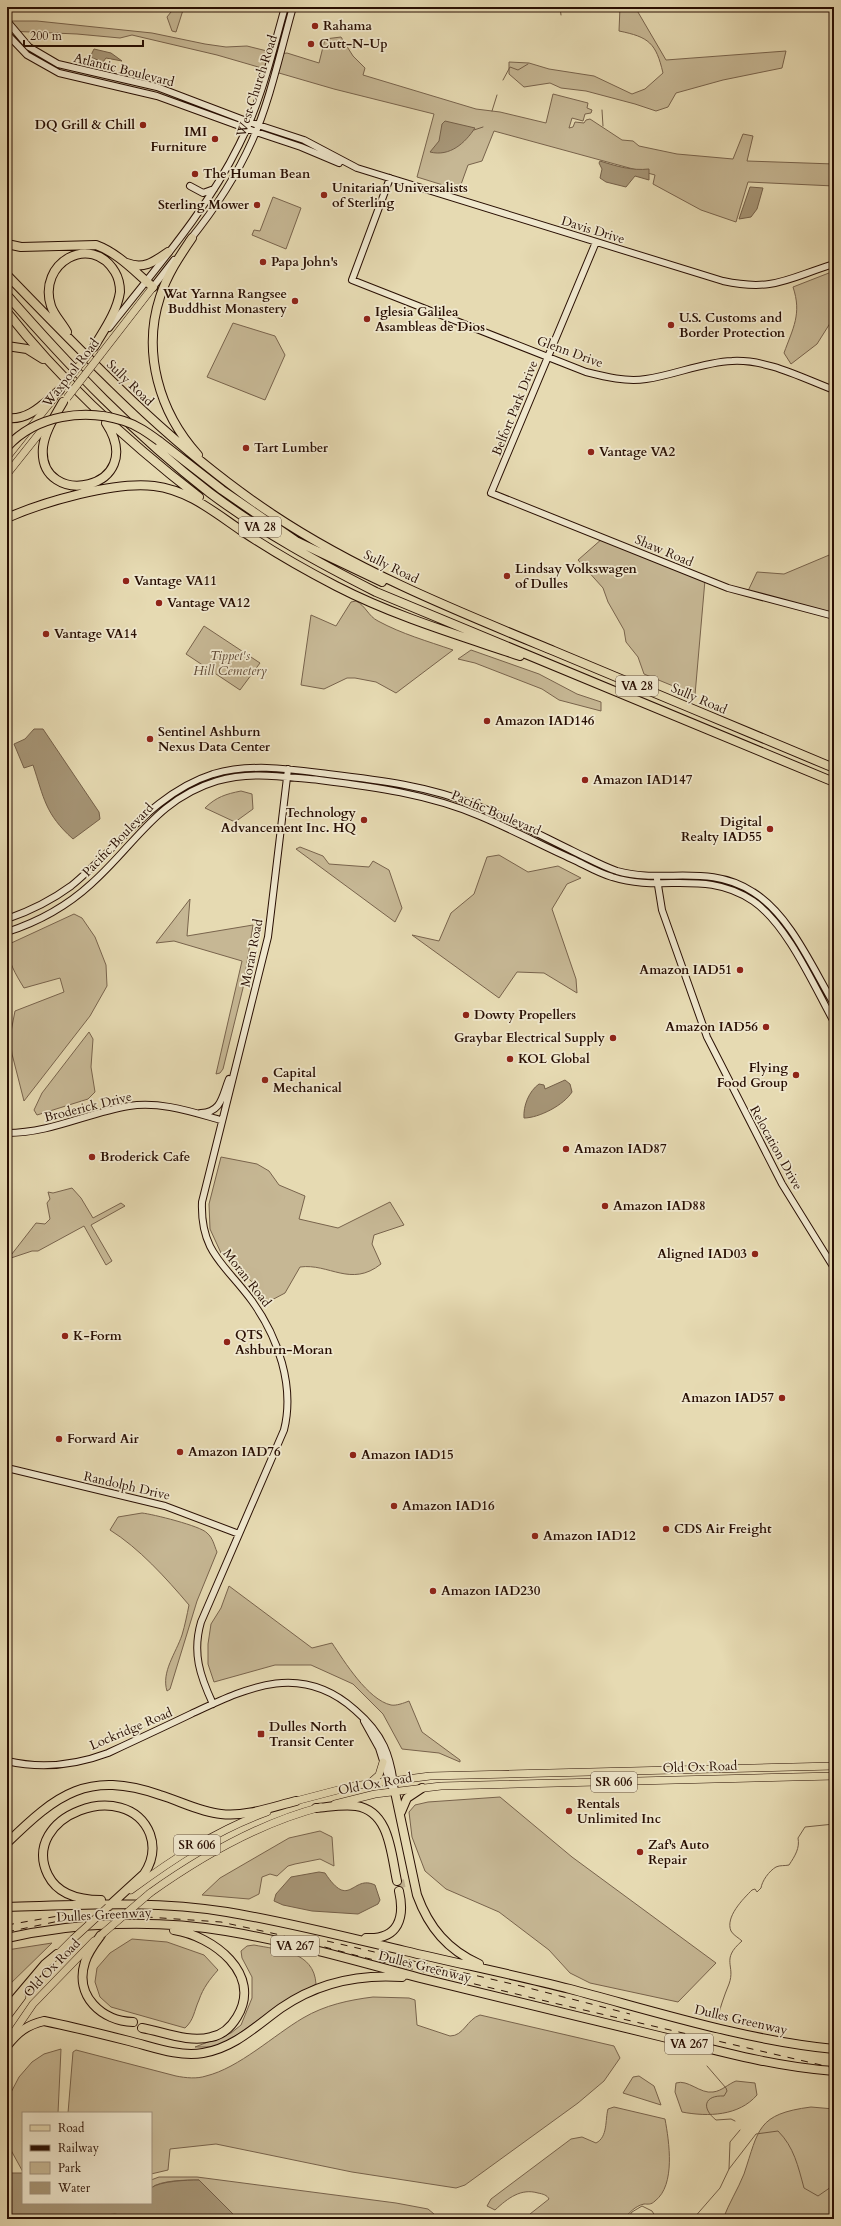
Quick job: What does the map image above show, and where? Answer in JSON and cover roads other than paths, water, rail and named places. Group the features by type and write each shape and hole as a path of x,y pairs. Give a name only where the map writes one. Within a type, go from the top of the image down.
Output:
{"highway":[{"path":"192,238 169,274 160,296 154,324 153,356 158,382 174,421 191,447 213,472"},
{"path":"7,244 21,246 96,245 104,248 124,262 153,287"},
{"path":"124,262 134,266 146,266 168,252"},
{"path":"71,342 51,306 48,289 50,278 55,269 66,259 88,254 101,258 112,267 116,274 120,290 114,311 94,347"},
{"name":"Sully Road","path":"7,275 71,342 156,425 213,472 272,514 319,544 409,590 834,768"},
{"name":"Sully Road","path":"7,295 58,353 142,436 211,494 313,560 376,592 834,783"},
{"path":"7,312 54,368 90,404 158,466 242,531"},
{"path":"7,346 27,349 54,368"},
{"path":"7,418 18,419 33,412 60,390"},
{"path":"65,400 46,436 43,447 44,460 48,470 56,479 75,487 87,486 102,478 110,470 116,454 115,444 109,428 90,404"},
{"path":"7,447 23,433 41,423 78,415 97,415 125,421 143,429 222,490 296,541 392,587 409,590"},
{"path":"7,518 42,504 66,498 136,485 154,486 186,495 296,565 336,586 382,606 571,673"},
{"path":"9,1841 51,1803 72,1792 97,1786 134,1787 204,1811 223,1814 241,1814 296,1801"},
{"path":"401,1817 402,1807 407,1798 422,1788"},
{"path":"395,1792 420,1903 433,1928 446,1944 459,1954 480,1965 566,1988"},
{"path":"108,1907 112,1903 116,1899 120,1895 138,1881 148,1868 153,1850 151,1837 140,1819 127,1810 103,1805 89,1808 62,1819 52,1830 43,1849 44,1864 55,1885 67,1894 82,1898 110,1900 117,1902 123,1904"},
{"path":"316,1808 356,1806 378,1816 385,1828 398,1881"},
{"path":"332,1934 368,1938 383,1937 394,1929 401,1918 400,1890"},
{"name":"Dulles Greenway","path":"7,1907 123,1904 176,1906 227,1912 332,1934 566,1988 724,2030 788,2043 834,2050"},
{"path":"118,1925 130,1928 169,1929 194,1935 225,1954 240,1974 244,1998 239,2014 227,2029 220,2034 202,2039 143,2027"},
{"name":"Dulles Greenway","path":"7,1938 62,1928 118,1925 184,1926 232,1932 773,2063 834,2071"},
{"path":"101,1935 85,1961 83,1975 86,1994 93,2005 104,2014 130,2023"},
{"path":"7,2009 45,1964 57,1954"},
{"path":"7,2046 20,2031 33,2024 44,2021 173,2052 202,2053 221,2048 238,2040 282,2008 305,1994 350,1979 375,1976 402,1977 468,1990"}],"main road":[{"name":"West Church Road","path":"145,281 215,189 246,129 272,52 285,7"},
{"name":"West Church Road","path":"153,287 192,238 225,191 256,132 293,8"},
{"name":"Atlantic Boulevard","path":"7,21 20,38 37,53 58,64 157,87 249,122"},
{"name":"Atlantic Boulevard","path":"8,36 27,55 60,73 157,96 246,129"},
{"name":"Davis Drive","path":"249,122 313,143 347,164"},
{"name":"Davis Drive","path":"246,129 301,147 336,162 347,164 723,281 747,285 784,282 834,264"},
{"name":"Glenn Drive","path":"390,178 352,280 586,372 625,380 658,377 719,362 746,361 773,368 834,390"},
{"path":"190,186 203,193 215,189"},
{"name":"Belfort Park Drive","path":"491,494 596,242"},
{"name":"Waxpool Road","path":"7,457 145,281"},
{"name":"Waxpool Road","path":"7,474 153,287"},
{"name":"Shaw Road","path":"491,494 728,588 834,616"},
{"name":"Pacific Boulevard","path":"7,919 32,909 69,887 155,806 184,786 207,776 230,770 257,767 288,769 390,781 435,792 477,806 607,867 626,873 657,875 694,874 718,877 740,885 761,897 774,909 787,925 834,1004"},
{"name":"Moran Road","path":"213,1704 199,1670 197,1660 197,1634 238,1534 284,1430 288,1397 287,1385 281,1360 265,1321 245,1292 217,1260 203,1228 202,1214 204,1189 268,937 288,769"},
{"name":"Pacific Boulevard","path":"7,932 45,916 77,896 93,883 151,820 183,795 203,786 233,777 260,775 287,777 378,787 437,800 482,817 606,875 630,881 714,884 740,893 761,907 781,929 834,1022"},
{"name":"Relocation Drive","path":"657,875 662,910 710,1043 782,1184 834,1268"},
{"path":"196,1113 211,1112 216,1109 239,1056"},
{"name":"Broderick Drive","path":"7,1133 38,1131 129,1106 153,1105 196,1113 222,1120"},
{"name":"Randolph Drive","path":"7,1468 165,1506 238,1534"},
{"path":"213,1704 248,1688 269,1684 287,1683 324,1691 340,1698 374,1727 383,1741 388,1753 391,1780"},
{"name":"Lockridge Road","path":"7,1760 46,1765 69,1763 92,1758 213,1704"},
{"path":"357,1711 372,1733 395,1792"},
{"path":"370,1783 379,1775 383,1762"},
{"name":"Old Ox Road","path":"7,2017 57,1954 108,1907 159,1870 205,1841 246,1820 296,1801 370,1783 437,1776 834,1766"},
{"name":"Old Ox Road","path":"7,2042 42,1994 101,1935 150,1893 187,1868 236,1840 316,1808 375,1794 422,1788 834,1776"}],"water":[{"path":"94,49 111,53 122,61 106,58 103,62 90,57"},
{"path":"445,121 475,128 467,139 456,148 444,152 430,152 439,141 442,124"},
{"path":"600,161 630,169 649,169 649,180 635,176 626,187 606,182 600,178 602,169 599,163"},
{"path":"750,187 763,188 757,209 751,217 739,219"},
{"path":"34,729 43,729 99,812 100,819 73,839 56,822 43,796 33,765 24,768 14,744 25,739"},
{"path":"565,1080 570,1084 572,1092 563,1102 551,1110 537,1116 524,1118 527,1099 535,1087 539,1084 544,1085 545,1089"},
{"path":"319,1872 325,1873 333,1884 346,1891 361,1884 367,1883 375,1885 380,1900 378,1904 358,1914 312,1911 283,1905 274,1901 276,1894 291,1877"},
{"path":"7,2173 22,2173 22,2204 152,2204 152,2188 174,2181 199,2180 238,2219 136,2219 115,2214 68,2219 7,2219"}],"waterway":[{"path":"560,7 561,15"},
{"path":"503,80 510,67 518,70 528,64"},
{"path":"492,111 497,95"},
{"path":"602,110 603,126"},
{"path":"474,130 483,127"},
{"path":"717,2020 731,1977 730,1958 735,1948 742,1941 731,1931 730,1920 733,1914 744,1898 752,1890 755,1889 757,1892 761,1888 764,1879 773,1869 779,1866 789,1865 798,1849 798,1838 805,1827 834,1824"},
{"path":"707,2066 727,2091 724,2096 717,2096 709,2100 707,2103 708,2111 716,2120 731,2119 735,2121"},
{"path":"693,2219 720,2188 729,2169 730,2142 740,2130"},
{"path":"729,2169 756,2134 778,2131 792,2150 804,2188 818,2196 831,2187 834,2165"},
{"path":"627,2219 632,2212 642,2206 652,2211 657,2219"}],"tunnel":[{"path":"400,1880 402,1890"}],"railway":[{"path":"7,1925 64,1915"},
{"path":"7,1932 64,1920 132,1916 221,1922 276,1934 362,1957 558,2004 834,2068"},
{"path":"327,1941 521,1986 630,2014"}],"place":[{"name":"Rahama","path":"315,26"},
{"name":"Cutt-N-Up","path":"311,44"},
{"name":"DQ Grill & Chill","path":"143,125"},
{"name":"IMI Furniture","path":"215,139"},
{"name":"The Human Bean","path":"195,174"},
{"name":"Unitarian Universalists of Sterling","path":"324,195"},
{"name":"Sterling Mower","path":"257,205"},
{"name":"Papa John's","path":"263,262"},
{"name":"Wat Yarnna Rangsee Buddhist Monastery","path":"295,301"},
{"name":"Iglesia Galilea Asambleas de Dios","path":"367,319"},
{"name":"U.S. Customs and Border Protection","path":"671,325"},
{"name":"Tart Lumber","path":"246,448"},
{"name":"Vantage VA2","path":"591,452"},
{"name":"Lindsay Volkswagen of Dulles","path":"507,576"},
{"name":"Vantage VA11","path":"126,581"},
{"name":"Vantage VA12","path":"159,603"},
{"name":"Vantage VA14","path":"46,634"},
{"name":"Amazon IAD146","path":"487,721"},
{"name":"Sentinel Ashburn Nexus Data Center","path":"150,739"},
{"name":"Amazon IAD147","path":"585,780"},
{"name":"Technology Advancement Inc. HQ","path":"364,820"},
{"name":"Digital Realty IAD55","path":"770,829"},
{"name":"Amazon IAD51","path":"740,970"},
{"name":"Dowty Propellers","path":"466,1015"},
{"name":"Amazon IAD56","path":"766,1027"},
{"name":"Graybar Electrical Supply","path":"613,1038"},
{"name":"KOL Global","path":"510,1059"},
{"name":"Flying Food Group","path":"796,1075"},
{"name":"Capital Mechanical","path":"265,1080"},
{"name":"Amazon IAD87","path":"566,1149"},
{"name":"Broderick Cafe","path":"92,1157"},
{"name":"Amazon IAD88","path":"605,1206"},
{"name":"Aligned IAD03","path":"755,1254"},
{"name":"K-Form","path":"65,1336"},
{"name":"QTS Ashburn-Moran","path":"227,1342"},
{"name":"Amazon IAD57","path":"782,1398"},
{"name":"Forward Air","path":"59,1439"},
{"name":"Amazon IAD76","path":"180,1452"},
{"name":"Amazon IAD15","path":"353,1455"},
{"name":"Amazon IAD16","path":"394,1506"},
{"name":"CDS Air Freight","path":"666,1529"},
{"name":"Amazon IAD12","path":"535,1536"},
{"name":"Amazon IAD230","path":"433,1591"},
{"name":"Dulles North Transit Center","path":"261,1734"},
{"name":"Rentals Unlimited Inc","path":"569,1811"},
{"name":"Zaf's Auto Repair","path":"640,1852"}],"park label":[{"name":"Tippet's Hill Cemetery","path":"230,664"}]}
